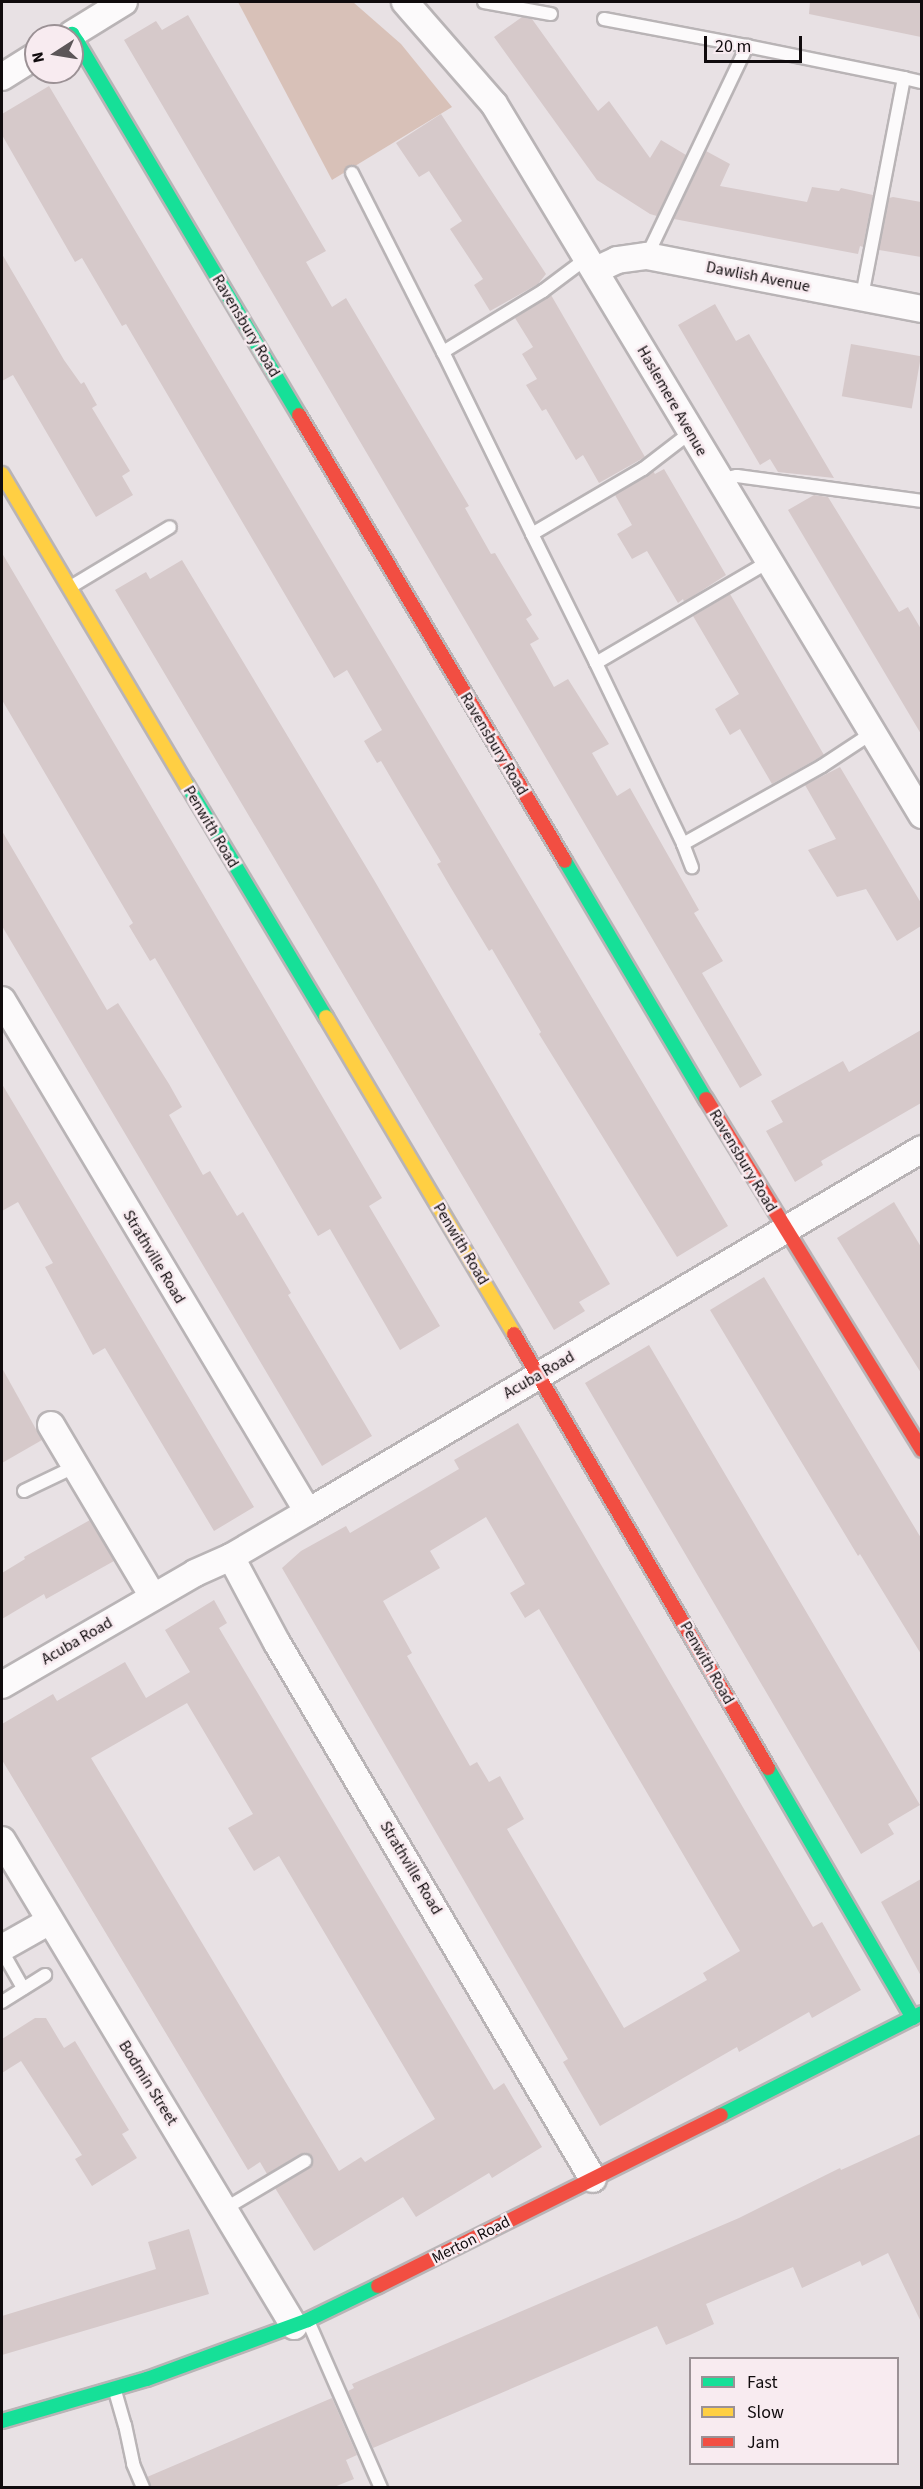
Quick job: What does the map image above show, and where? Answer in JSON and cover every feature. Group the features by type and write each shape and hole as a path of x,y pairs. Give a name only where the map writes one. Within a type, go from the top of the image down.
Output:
{"street":[{"path":"84,27 124,2"},
{"name":"Haslemere Avenue","path":"405,2 494,104 718,480 921,814"},
{"name":"Ravensbury Road","path":"84,57 785,1230 921,1450"},
{"path":"2,77 24,63"},
{"name":"Dawlish Avenue","path":"591,264 648,256 921,309"},
{"name":"Penwith Road","path":"2,474 917,2015"},
{"name":"Strathville Road","path":"2,1000 308,1512"},
{"name":"Acuba Road","path":"2,1684 153,1597 231,1557 921,1149"},
{"path":"51,1425 153,1597"},
{"name":"Strathville Road","path":"231,1557 277,1643 593,2179"},
{"name":"Bodmin Street","path":"2,1840 225,2208 301,2323"},
{"path":"2,1949 50,1922"},
{"name":"Merton Road","path":"2,2421 114,2388 301,2323 917,2015"}],"lane":[{"path":"484,2 551,14"},
{"path":"604,19 921,82"},
{"path":"648,256 747,46"},
{"path":"862,296 904,78"},
{"path":"352,174 596,663 692,867"},
{"path":"442,352 591,264"},
{"path":"532,534 643,470 690,433"},
{"path":"718,480 737,476 921,501"},
{"path":"68,588 171,527"},
{"path":"596,663 768,562"},
{"path":"683,844 822,766 872,733"},
{"path":"24,1491 74,1467"},
{"path":"2,1949 23,1989"},
{"path":"2,2002 45,1975"},
{"path":"225,2208 305,2161"},
{"path":"301,2323 381,2487"},
{"path":"114,2388 133,2464 143,2487"}],"shaded area":[{"path":"238,2 353,2 401,44 452,107 332,180"}],"building":[{"path":"810,2 921,2 921,37 809,14"},
{"path":"188,15 326,251 306,262 332,307 346,298 469,506 465,508 491,554 495,553 532,615 526,619 539,639 530,644 554,687 568,679 609,744 592,753 617,796 630,788 699,910 694,913 723,961 702,973 762,1075 740,1088 124,40 156,21 162,30"},
{"path":"522,17 532,19 598,111 609,101 650,158 661,140 686,155 657,216 650,214 597,180 494,37"},
{"path":"49,86 728,1226 677,1257 539,1034 541,1032 492,949 489,951 451,888 437,864 441,862 381,761 377,763 364,741 382,730 347,670 334,678 126,324 122,326 82,258 75,262 2,135 2,114"},
{"path":"441,114 546,274 538,284 490,311 474,285 483,279 450,229 462,221 429,171 419,177 396,143"},
{"path":"706,151 730,164 720,186 807,202 812,187 839,191 841,188 873,195 863,247 860,246 858,254 674,219"},
{"path":"889,198 921,202 921,257 879,250"},
{"path":"2,254 64,360 81,384 84,382 97,405 92,408 130,471 122,476 133,495 96,517 13,375 2,381"},
{"path":"551,295 645,457 599,483 583,455 576,460 546,409 542,411 526,385 537,379 522,354 533,347 515,318"},
{"path":"715,304 736,341 749,334 834,478 778,472 770,459 760,465 678,325"},
{"path":"851,344 921,356 912,409 842,396"},
{"path":"664,469 726,575 684,602 683,599 678,603 647,551 632,559 617,534 632,525 615,495 653,471 655,474"},
{"path":"814,495 828,497 899,612 908,607 921,629 921,734 788,510"},
{"path":"2,553 382,1198 369,1206 440,1326 400,1350 330,1229 318,1236 155,958 150,961 129,926 133,923 2,700"},
{"path":"182,560 374,880 610,1284 579,1302 585,1311 554,1330 115,590 146,572 150,579"},
{"path":"730,594 824,755 772,784 740,729 730,735 715,709 739,694 693,616"},
{"path":"840,767 921,903 921,926 897,941 866,889 837,897 808,850 836,839 805,785"},
{"path":"2,831 107,1010 118,1003 169,1084 182,1107 169,1115 203,1175 210,1171 237,1216 243,1212 291,1293 288,1295 372,1436 322,1466 2,926"},
{"path":"921,1030 921,1103 821,1161 823,1165 795,1182 766,1131 783,1122 771,1101 843,1061 849,1072"},
{"path":"2,1084 254,1507 214,1531 105,1348 93,1355 45,1267 53,1263 18,1202 2,1211"},
{"path":"894,1202 921,1247 921,1373 837,1238"},
{"path":"764,1277 921,1538 921,1654 860,1554 858,1556 710,1310"},
{"path":"649,1345 920,1805 888,1824 894,1834 861,1854 585,1383"},
{"path":"2,1368 42,1440 2,1463"},
{"path":"518,1423 813,1927 822,1922 861,1990 812,2018 809,2012 739,2052 737,2047 600,2126 563,2062 568,2059 282,1568 301,1551 346,1526 350,1533 459,1469 454,1460","holes":["486,1517 525,1584 510,1593 525,1618 539,1609 740,1951 703,1973 707,1980 624,2028 507,1829 524,1819 500,1776 489,1782 477,1762 470,1766 407,1656 412,1653 383,1601 440,1568 430,1551"]},
{"path":"90,1520 114,1561 46,1599 44,1594 2,1619 2,1573 25,1559 24,1557"},
{"path":"214,1600 227,1623 219,1628 494,2090 504,2083 542,2147 492,2178 489,2173 416,2217 403,2197 314,2251 275,2188 310,2168 313,2161 312,2156 301,2154 267,2174 260,2162 248,2170 2,1760 2,1724 53,1694 57,1701 125,1662 146,1698 190,1672 165,1630","holes":["187,1703 253,1814 228,1828 254,1871 279,1856 435,2119 365,2162 361,2157 339,2171 91,1758"]},
{"path":"921,1879 921,1976 881,1902"},
{"path":"35,2018 46,2018 64,2048 75,2041 129,2130 122,2134 137,2158 92,2186 75,2159 82,2155 21,2061 2,2073 2,2039"},
{"path":"921,2134 921,2322 888,2253 862,2266 860,2261 802,2288 793,2267 706,2304 714,2324 690,2335 666,2345 657,2326 373,2448 348,2391 354,2388 352,2384 739,2218 840,2168 841,2170"},
{"path":"189,2229 209,2294 2,2355 2,2316 156,2269 148,2242"},
{"path":"332,2398 357,2455 346,2460 354,2479 334,2487 151,2487 147,2477"}],"traffic: fast":[{"path":"84,53 299,415"},
{"path":"187,785 326,1017"},
{"path":"565,861 706,1099"},
{"path":"768,1768 913,2018"},
{"path":"721,2115 922,2013"},
{"path":"2,2421 147,2379 308,2320 378,2286"}],"traffic: slow":[{"path":"2,474 187,785"},
{"path":"326,1017 514,1334"}],"traffic: jam":[{"path":"299,415 565,861"},
{"path":"706,1099 922,1450"},
{"path":"514,1334 768,1768"},
{"path":"378,2286 721,2115"}]}
